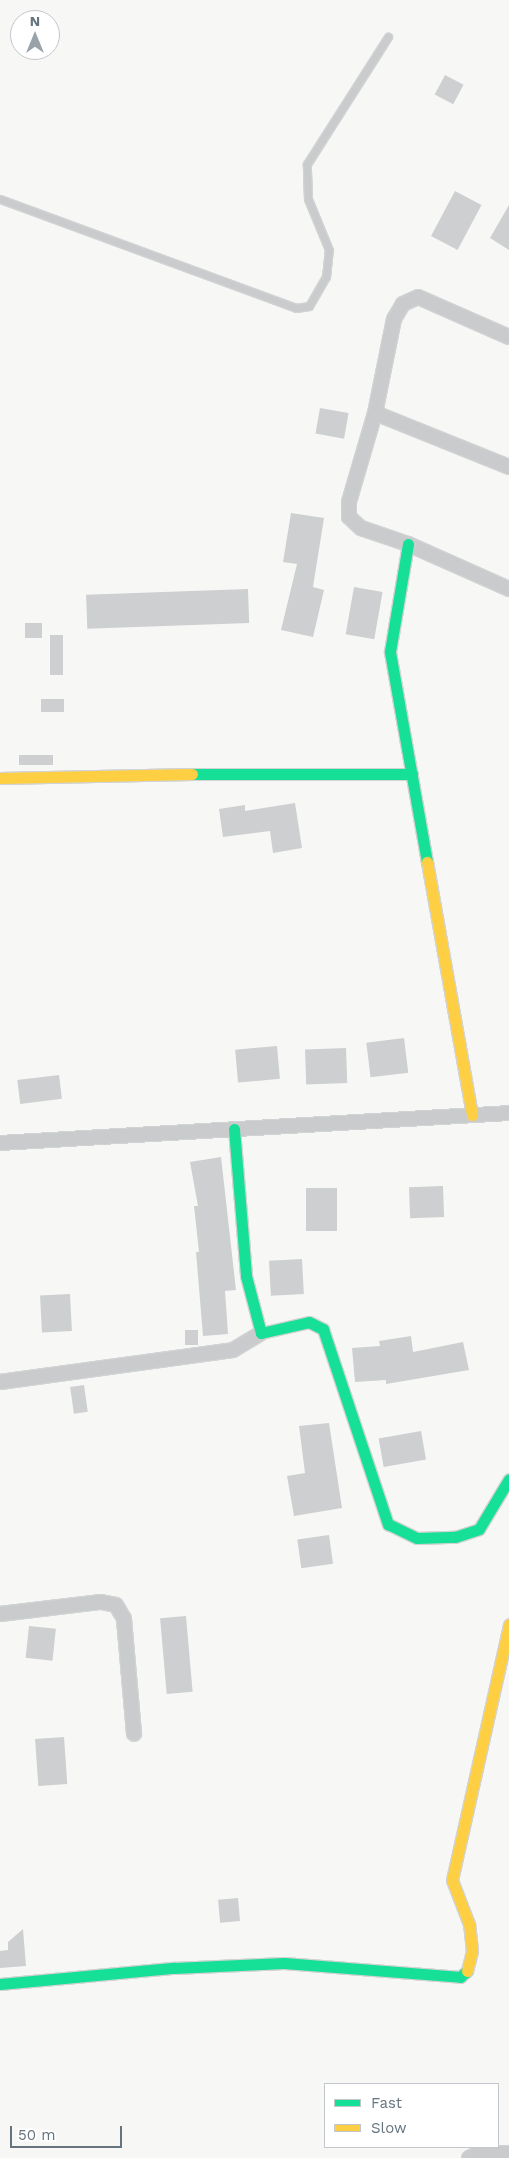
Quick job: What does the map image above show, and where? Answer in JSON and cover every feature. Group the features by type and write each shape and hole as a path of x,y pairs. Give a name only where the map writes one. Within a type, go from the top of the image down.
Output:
{"street":[{"path":"509,337 418,297 403,304 394,319 375,413 349,502 349,518 361,528 408,544 509,589"},
{"path":"375,413 509,467"},
{"path":"408,544 390,652 472,1115"},
{"path":"0,778 286,772 412,774"},
{"path":"0,1143 509,1113"},
{"path":"234,1129 246,1276 261,1333"},
{"path":"0,1382 233,1350 261,1333 309,1322 322,1329 388,1524 400,1533 417,1538 455,1537 479,1529 509,1478"},
{"path":"0,1614 101,1602 116,1605 124,1620 134,1734"},
{"path":"0,1984 174,1968 284,1963 460,1977 468,1970 472,1951 470,1924 452,1880 509,1624"},
{"path":"469,2158 478,2153 509,2153"}],"lane":[{"path":"0,199 296,308 309,306 326,277 329,250 308,199 307,164 388,37"}],"building":[{"path":"445,75 464,85 453,104 435,94"},
{"path":"455,191 481,205 458,250 431,236"},
{"path":"509,205 509,250 490,238"},
{"path":"320,408 349,413 344,439 315,434"},
{"path":"291,513 324,518 313,587 324,590 313,637 281,630 297,564 283,562"},
{"path":"354,587 383,592 374,639 346,634"},
{"path":"248,589 249,623 87,629 86,595"},
{"path":"25,623 42,623 42,638 25,638"},
{"path":"50,635 63,635 63,675 50,675"},
{"path":"41,699 64,699 64,712 41,712"},
{"path":"19,755 53,755 53,765 19,765"},
{"path":"295,803 302,848 273,853 270,831 223,837 219,809 245,805 245,811"},
{"path":"404,1038 408,1073 371,1077 366,1043"},
{"path":"277,1046 280,1079 238,1083 235,1050"},
{"path":"346,1048 347,1083 306,1084 305,1049"},
{"path":"59,1075 62,1099 20,1104 17,1080"},
{"path":"221,1157 236,1290 225,1291 228,1334 203,1336 196,1252 199,1252 194,1206 198,1206 190,1162"},
{"path":"443,1186 444,1217 410,1218 409,1187"},
{"path":"306,1188 337,1188 337,1231 306,1231"},
{"path":"302,1259 304,1294 271,1296 269,1261"},
{"path":"70,1294 72,1331 42,1333 40,1296"},
{"path":"185,1330 198,1330 198,1345 185,1345"},
{"path":"411,1336 413,1352 463,1342 469,1370 386,1384 386,1380 355,1382 352,1348 380,1346 379,1341"},
{"path":"84,1385 88,1412 74,1414 70,1387"},
{"path":"329,1423 342,1508 294,1516 287,1476 305,1473 299,1426"},
{"path":"421,1431 426,1460 384,1467 379,1438"},
{"path":"329,1535 333,1564 301,1568 297,1539"},
{"path":"186,1616 193,1692 167,1694 160,1618"},
{"path":"29,1626 56,1629 53,1661 26,1658"},
{"path":"64,1737 67,1784 38,1786 35,1739"},
{"path":"238,1898 240,1921 220,1923 218,1900"},
{"path":"23,1929 26,1966 0,1968 0,1951 8,1950 8,1942"}],"traffic: fast":[{"path":"408,544 390,652 427,862"},
{"path":"192,774 412,774"},
{"path":"234,1129 246,1276 261,1333 309,1322 323,1329 388,1524 417,1538 455,1537 479,1529 509,1479"},
{"path":"0,1984 174,1968 284,1963 460,1977 467,1971"}],"traffic: slow":[{"path":"0,778 192,774"},
{"path":"427,862 472,1115"},
{"path":"467,1971 472,1951 469,1924 452,1880 509,1624"}]}
